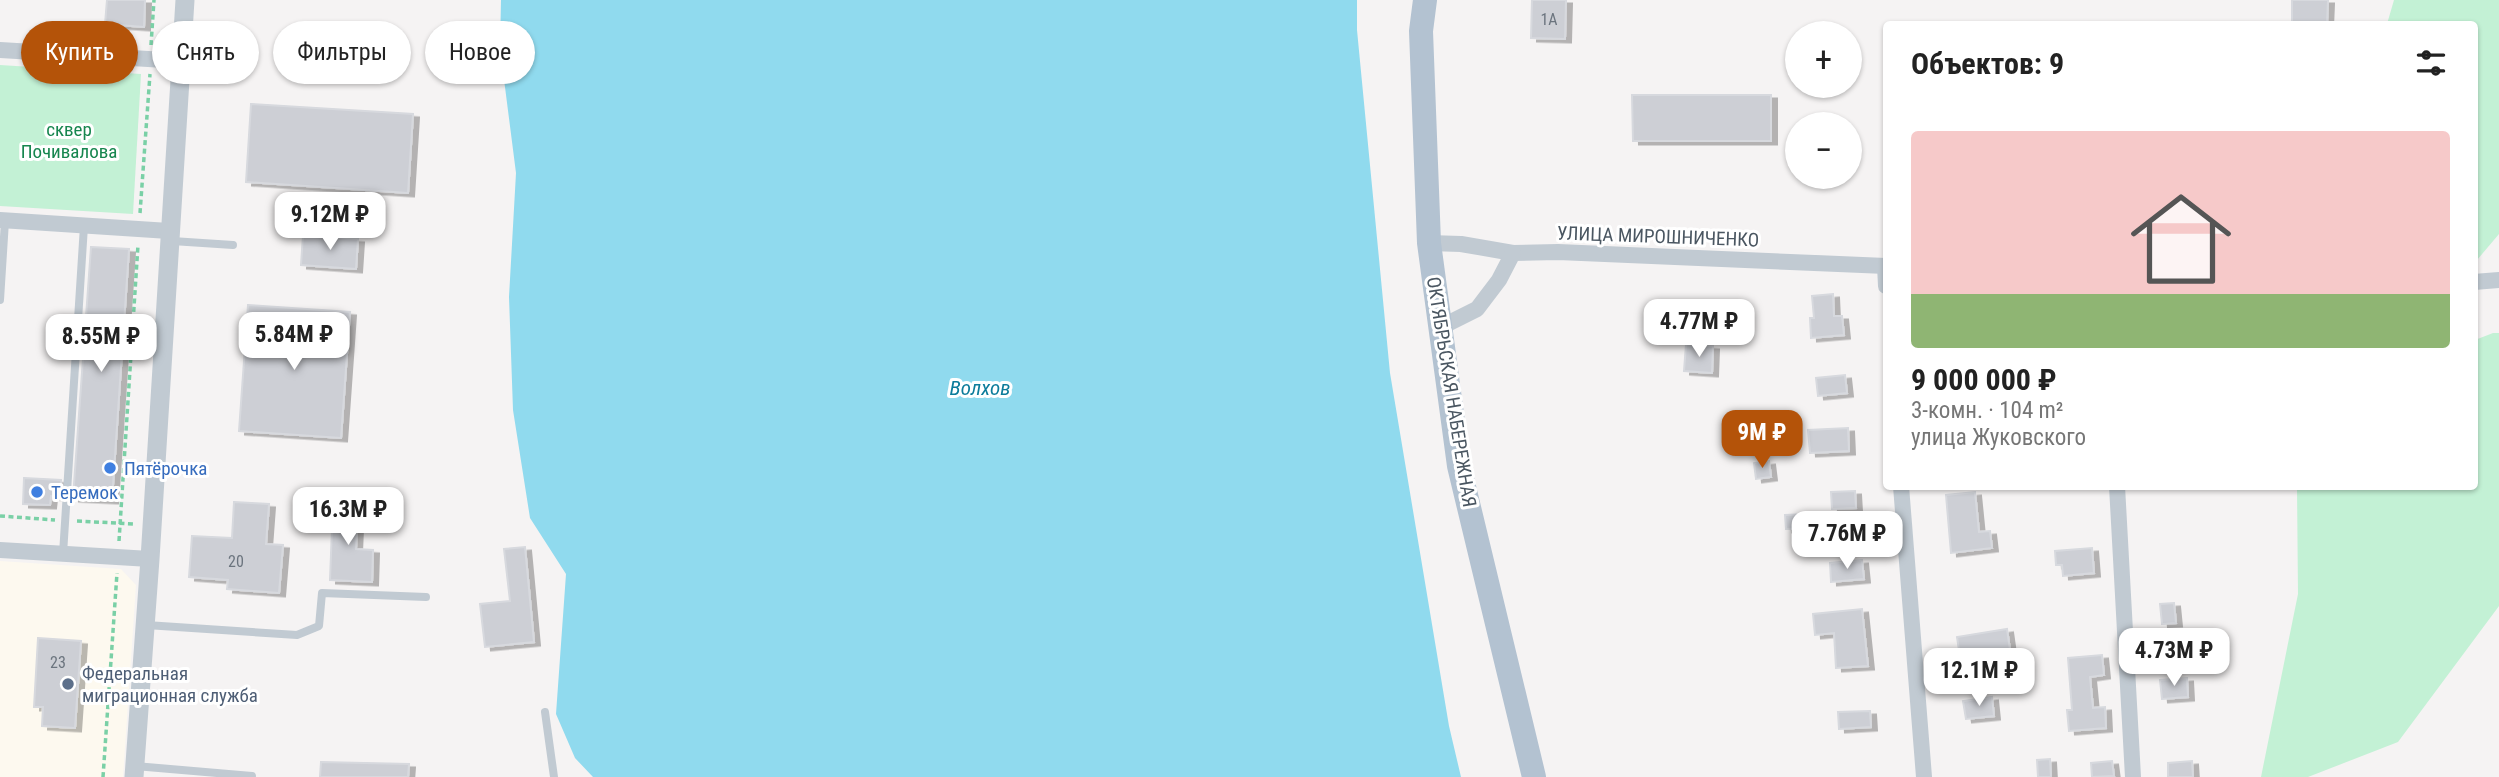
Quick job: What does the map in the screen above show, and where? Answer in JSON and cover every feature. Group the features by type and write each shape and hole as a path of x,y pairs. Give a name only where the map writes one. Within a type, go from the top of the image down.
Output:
{"main road":[{"name":"ОКТЯБРЬСКАЯ НАБЕРЕЖНАЯ","path":"1425,0 1421,31 1429,243 1440,327 1460,466 1534,777"}],"street":[{"path":"184,21 185,0"},
{"path":"0,50 150,59"},
{"path":"134,772 146,625 179,84"},
{"path":"2,221 139,229 169,236"},
{"name":"УЛИЦА МИРОШНИЧЕНКО","path":"1429,243 1461,244 1513,253 1558,252 1883,266"},
{"path":"1440,327 1477,309 1499,281 1513,253"},
{"path":"2478,282 2499,279"},
{"path":"1901,490 1924,777"},
{"path":"2117,490 2133,777"},
{"path":"0,550 150,559"}],"lane":[{"path":"0,300 2,221"},
{"path":"63,554 84,226"},
{"path":"169,236 233,245"},
{"path":"146,625 297,635 319,626 322,593 426,597"},
{"path":"545,712 554,777"},
{"path":"134,772 252,776"}],"path":[{"path":"103,777 155,0"},
{"path":"0,516 152,525"}],"shaded area":[{"path":"0,561 121,569 136,585 123,777 0,777"}],"green space":[{"path":"2394,0 2499,0 2499,234 2478,259 2478,21 2388,21"},
{"name":"сквер Почивалова","path":"0,65 21,66 21,84 138,84 138,74 141,74 133,214 0,206"},
{"path":"2499,333 2499,606 2398,742 2308,777 2261,777 2298,594 2297,490 2478,490 2478,339"}],"water":[{"name":"Волхов","path":"501,0 1357,0 1357,30 1390,373 1449,726 1461,777 593,777 575,758 556,714 566,574 530,518 513,410 509,297 516,173 505,84 535,84 535,21 501,21"}],"building":[{"path":"107,0 145,0 144,27 138,27 138,21 105,21"},
{"path":"1532,0 1566,0 1565,39 1531,38"},
{"path":"2292,0 2328,0 2327,21 2292,21"},
{"path":"1632,95 1771,95 1771,141 1633,141"},
{"path":"251,104 413,114 408,193 246,182"},
{"path":"303,235 358,239 356,269 301,265"},
{"path":"91,247 129,249 112,500 73,498"},
{"path":"1833,294 1834,316 1842,316 1844,335 1811,338 1810,318 1814,318 1812,296"},
{"path":"248,305 350,312 341,438 239,431"},
{"path":"1686,344 1713,346 1712,373 1684,371"},
{"path":"1845,375 1847,393 1818,396 1816,378"},
{"path":"1848,428 1849,451 1810,453 1808,430"},
{"path":"1769,461 1771,477 1756,479 1754,463"},
{"name":"Теремок","path":"24,478 61,480 60,497 51,496 50,505 23,504"},
{"path":"1855,491 1856,508 1832,509 1831,492"},
{"path":"1975,492 1979,532 1990,531 1992,548 1951,553 1946,495"},
{"path":"234,502 269,504 266,544 283,545 279,593 227,589 228,580 189,577 192,536 232,538"},
{"path":"333,502 358,502 356,549 373,550 372,582 330,580"},
{"path":"1808,514 1809,528 1786,529 1785,515"},
{"path":"525,547 534,642 485,647 480,604 510,601 504,549"},
{"path":"2092,548 2094,573 2063,576 2062,565 2056,565 2055,551"},
{"path":"1862,560 1864,579 1831,582 1830,563"},
{"path":"2174,603 2176,623 2162,624 2160,604"},
{"path":"1862,609 1868,666 1836,668 1834,633 1815,635 1813,614"},
{"path":"2007,629 2010,650 1960,657 1957,637"},
{"path":"38,638 81,641 75,728 42,726 43,707 34,707"},
{"path":"2102,655 2104,675 2090,677 2093,708 2105,707 2106,728 2069,731 2067,710 2072,710 2068,658"},
{"path":"2187,678 2188,697 2162,699 2160,680"},
{"path":"1992,697 1994,716 1966,719 1963,701"},
{"path":"1870,711 1871,727 1839,729 1838,712"},
{"path":"2050,759 2051,777 2038,777 2037,760"},
{"path":"2112,761 2114,776 2092,777 2091,763"},
{"path":"2192,761 2193,777 2168,777 2168,763"},
{"path":"321,762 409,764 408,777 320,777"}],"place":[{"name":"Пятёрочка","path":"110,468"},
{"name":"Теремок","path":"37,492"},
{"name":"Федеральная миграционная служба","path":"68,684"}]}
